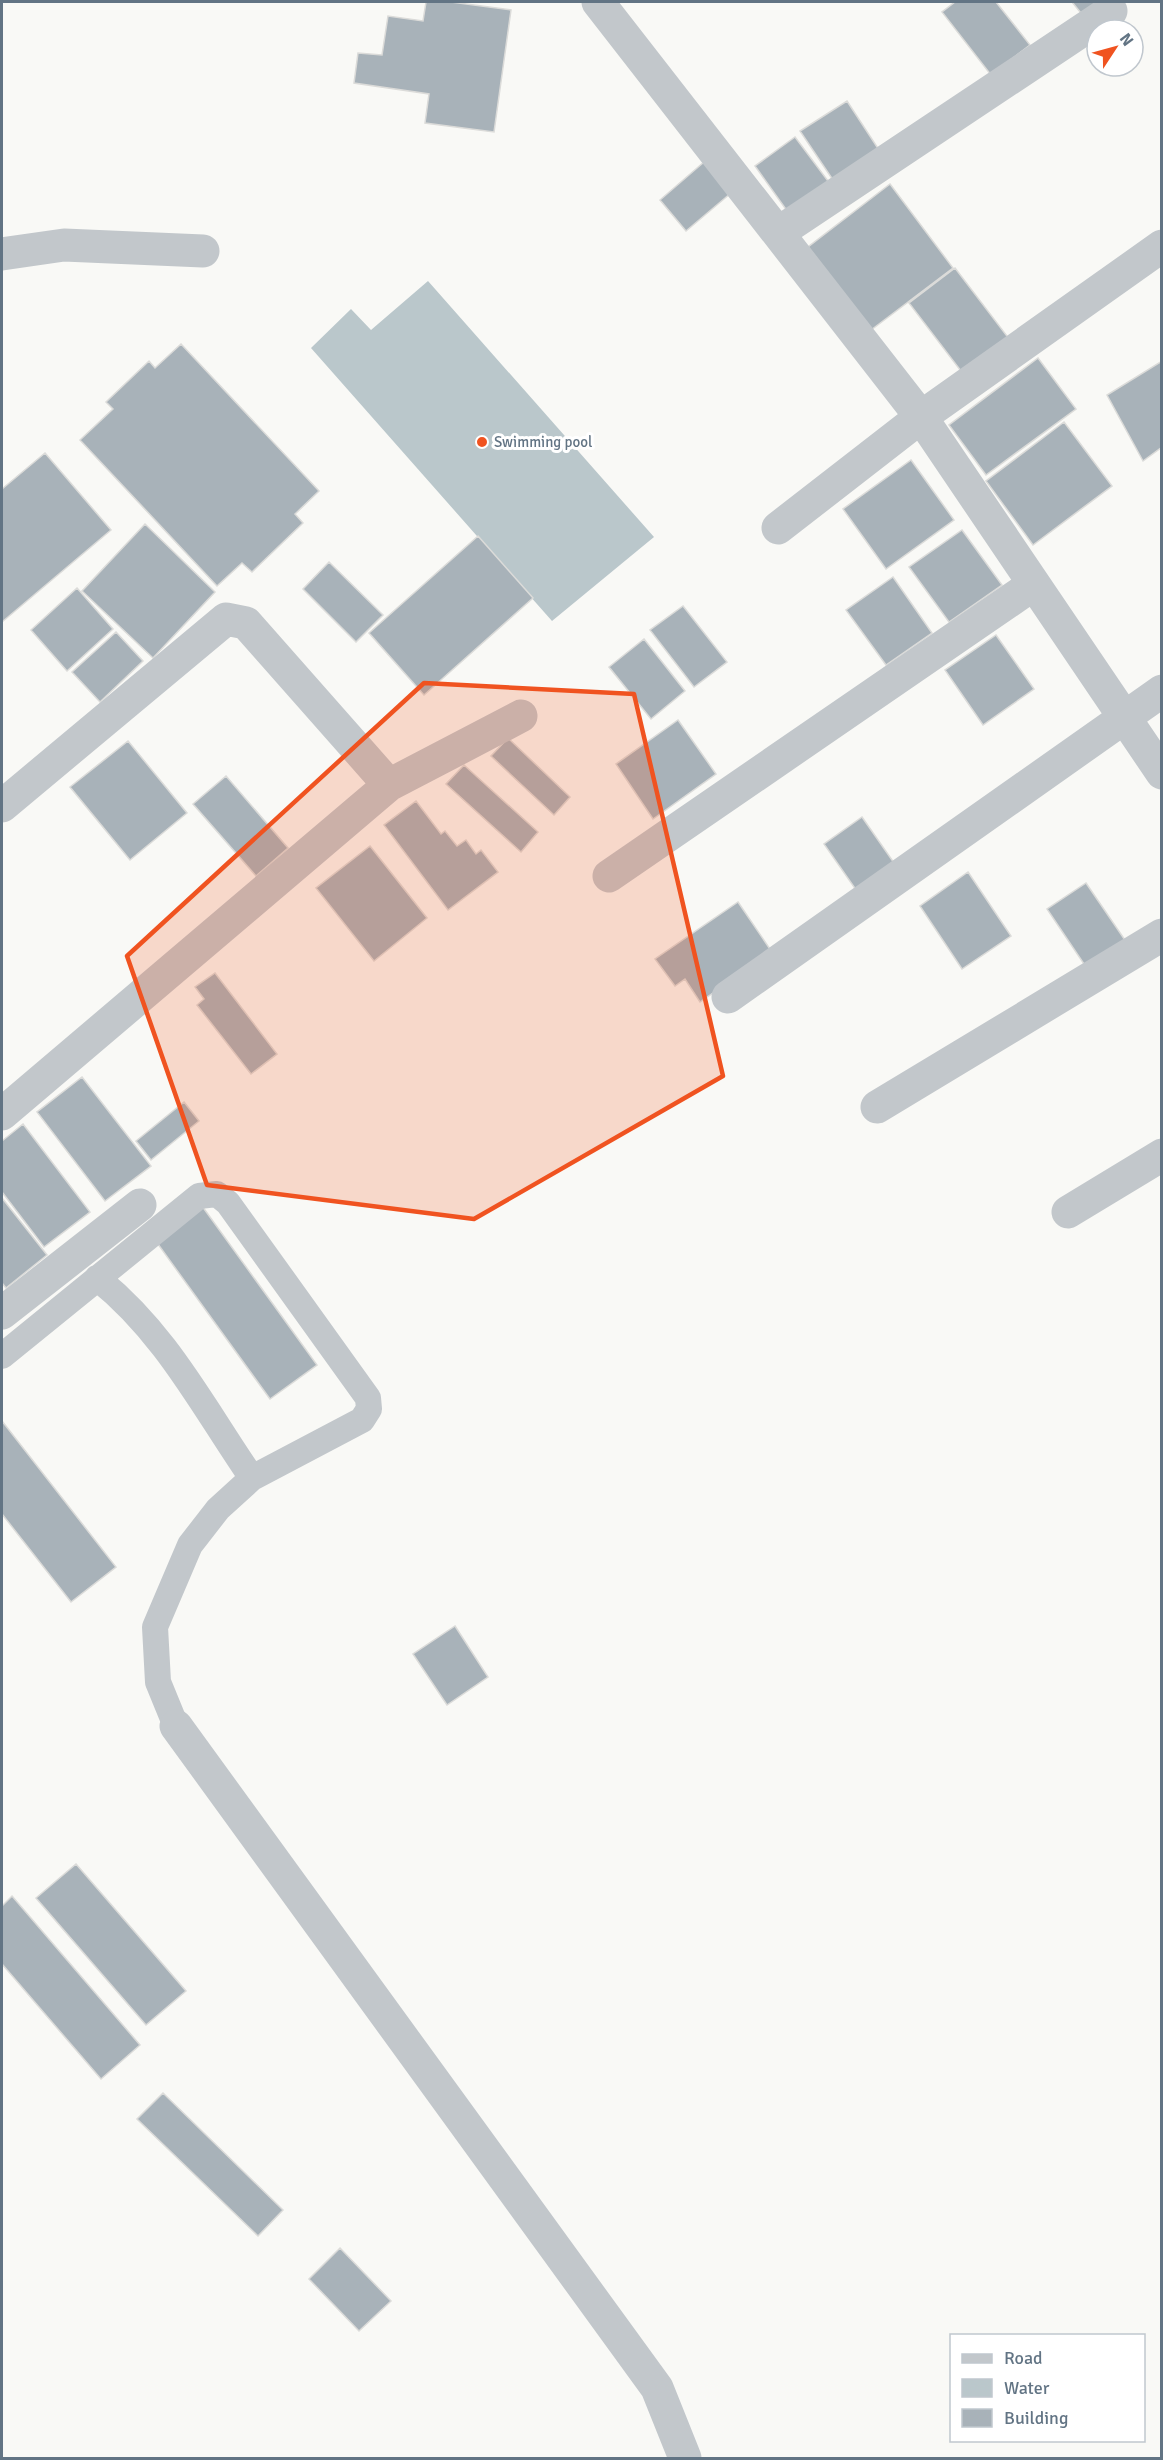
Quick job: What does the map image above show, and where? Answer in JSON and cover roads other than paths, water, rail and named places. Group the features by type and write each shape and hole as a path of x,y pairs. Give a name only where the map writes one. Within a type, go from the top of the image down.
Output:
{"street":[{"path":"598,2 921,417 1161,773"},
{"path":"778,233 1111,11"},
{"path":"2,254 64,245 203,251"},
{"path":"778,528 921,417 1161,246"},
{"path":"609,876 1034,584"},
{"path":"2,806 226,619 246,623 389,785"},
{"path":"728,998 1161,691"},
{"path":"2,1114 389,785 521,716"},
{"path":"876,1107 1161,935"},
{"path":"1068,1212 1161,1155"},
{"path":"2,1313 140,1205"},
{"path":"176,1726 657,2388 685,2458"}],"lane":[{"path":"2,1356 199,1196 217,1194 228,1203 368,1398 369,1409 362,1420 252,1478 218,1509 190,1545 155,1627 158,1682 176,1726"},
{"path":"97,1278 124,1300 148,1326 192,1384 217,1427 252,1478"}],"water":[{"name":"Swimming pool","path":"428,281 654,537 552,621 311,348 351,309 371,330"}],"place":[{"name":"Swimming pool","path":"482,442"}]}
